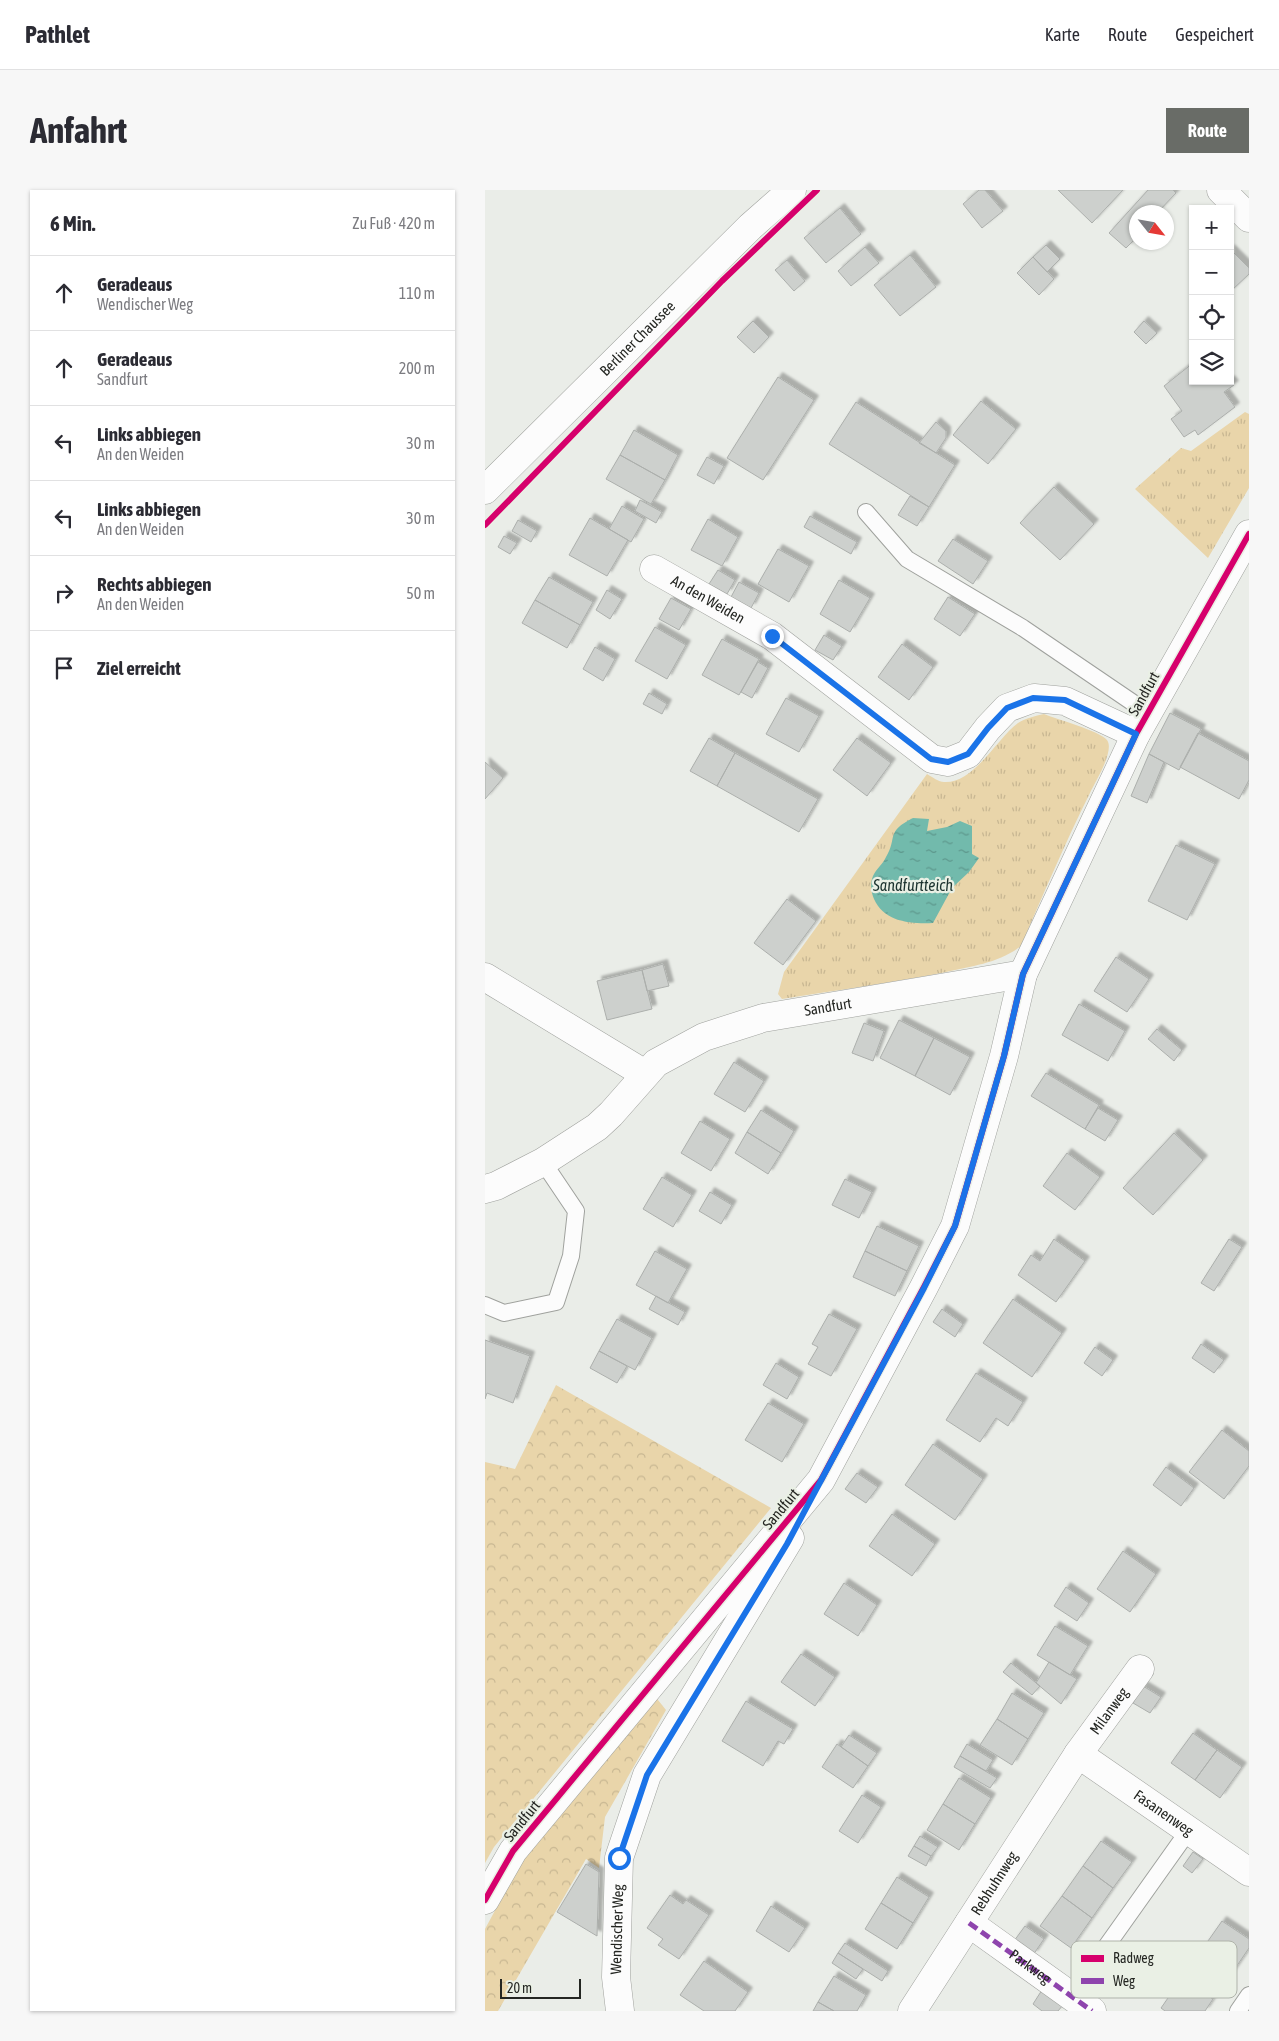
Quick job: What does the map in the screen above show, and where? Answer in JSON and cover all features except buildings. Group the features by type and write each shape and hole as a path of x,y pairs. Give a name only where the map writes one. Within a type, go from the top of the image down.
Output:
{"street":[{"name":"Berliner Chaussee","path":"485,490 750,228 792,190"},
{"path":"1221,190 1249,218"},
{"name":"Sandfurt","path":"485,1900 513,1851 821,1480 924,1288 955,1226 1004,1056 1023,974 1142,723 1249,534"},
{"name":"An den Weiden","path":"654,569 772,636 931,759 948,762 968,754 988,728 1007,708 1033,698 1065,700 1142,723"},
{"name":"Sandfurt","path":"543,1162 597,1127 656,1063 704,1037 763,1018 1023,974"},
{"path":"485,977 645,1074"},
{"path":"485,1188 496,1186 543,1162"},
{"name":"Wendischer Weg","path":"620,2011 616,1977 619,1858 647,1775 787,1544 821,1480"},
{"name":"Milanweg","path":"1078,1754 1140,1669"},
{"name":"Fasanenweg","path":"1078,1754 1249,1872"},
{"name":"Rebhuhnweg","path":"912,2011 1078,1754"},
{"name":"Parkweg","path":"969,1923 1081,2006"}],"lane":[{"path":"866,512 907,559 1023,628 1142,723"},
{"path":"485,1305 504,1313 556,1302 571,1256 576,1211 543,1162"},
{"path":"1121,1941 1189,1830"},
{"path":"1238,2011 1249,1995"}],"green space":[{"path":"1245,412 1249,414 1249,488 1208,558 1135,489 1181,448 1191,451"},
{"path":"1044,714 1087,729 1103,737 1109,745 1103,766 1063,850 1021,946 1013,952 994,960 966,968 905,980 782,999 778,994 784,972 927,774 944,782 955,781 965,776 1018,723 1027,718"},
{"path":"556,1385 771,1508 494,1847 485,1863 485,1462 515,1469"},
{"path":"654,1695 666,1710 605,1817 599,1868 586,1859 498,2011 485,2011 485,1929 524,1857"}],"water":[{"name":"Sandfurtteich","path":"913,818 929,819 927,831 947,827 960,821 972,826 972,854 979,858 969,872 952,888 933,923 907,922 891,917 879,907 874,899 872,890 871,882 873,876 885,860 895,831"}],"marked path":[{"path":"969,1923 1071,1996"},
{"path":"1074,1998 1092,2011"}],"cycle path":[{"path":"485,525 722,281 817,190"},
{"path":"485,1900 513,1851 821,1480 955,1226 1004,1056 1023,974 1136,734 1249,534"}],"route":[{"path":"619,1858 647,1775 787,1544 924,1288 955,1226 1004,1056 1023,974 1136,734 1065,700 1033,698 1007,708 988,728 968,754 948,762 931,759 772,636"}]}
